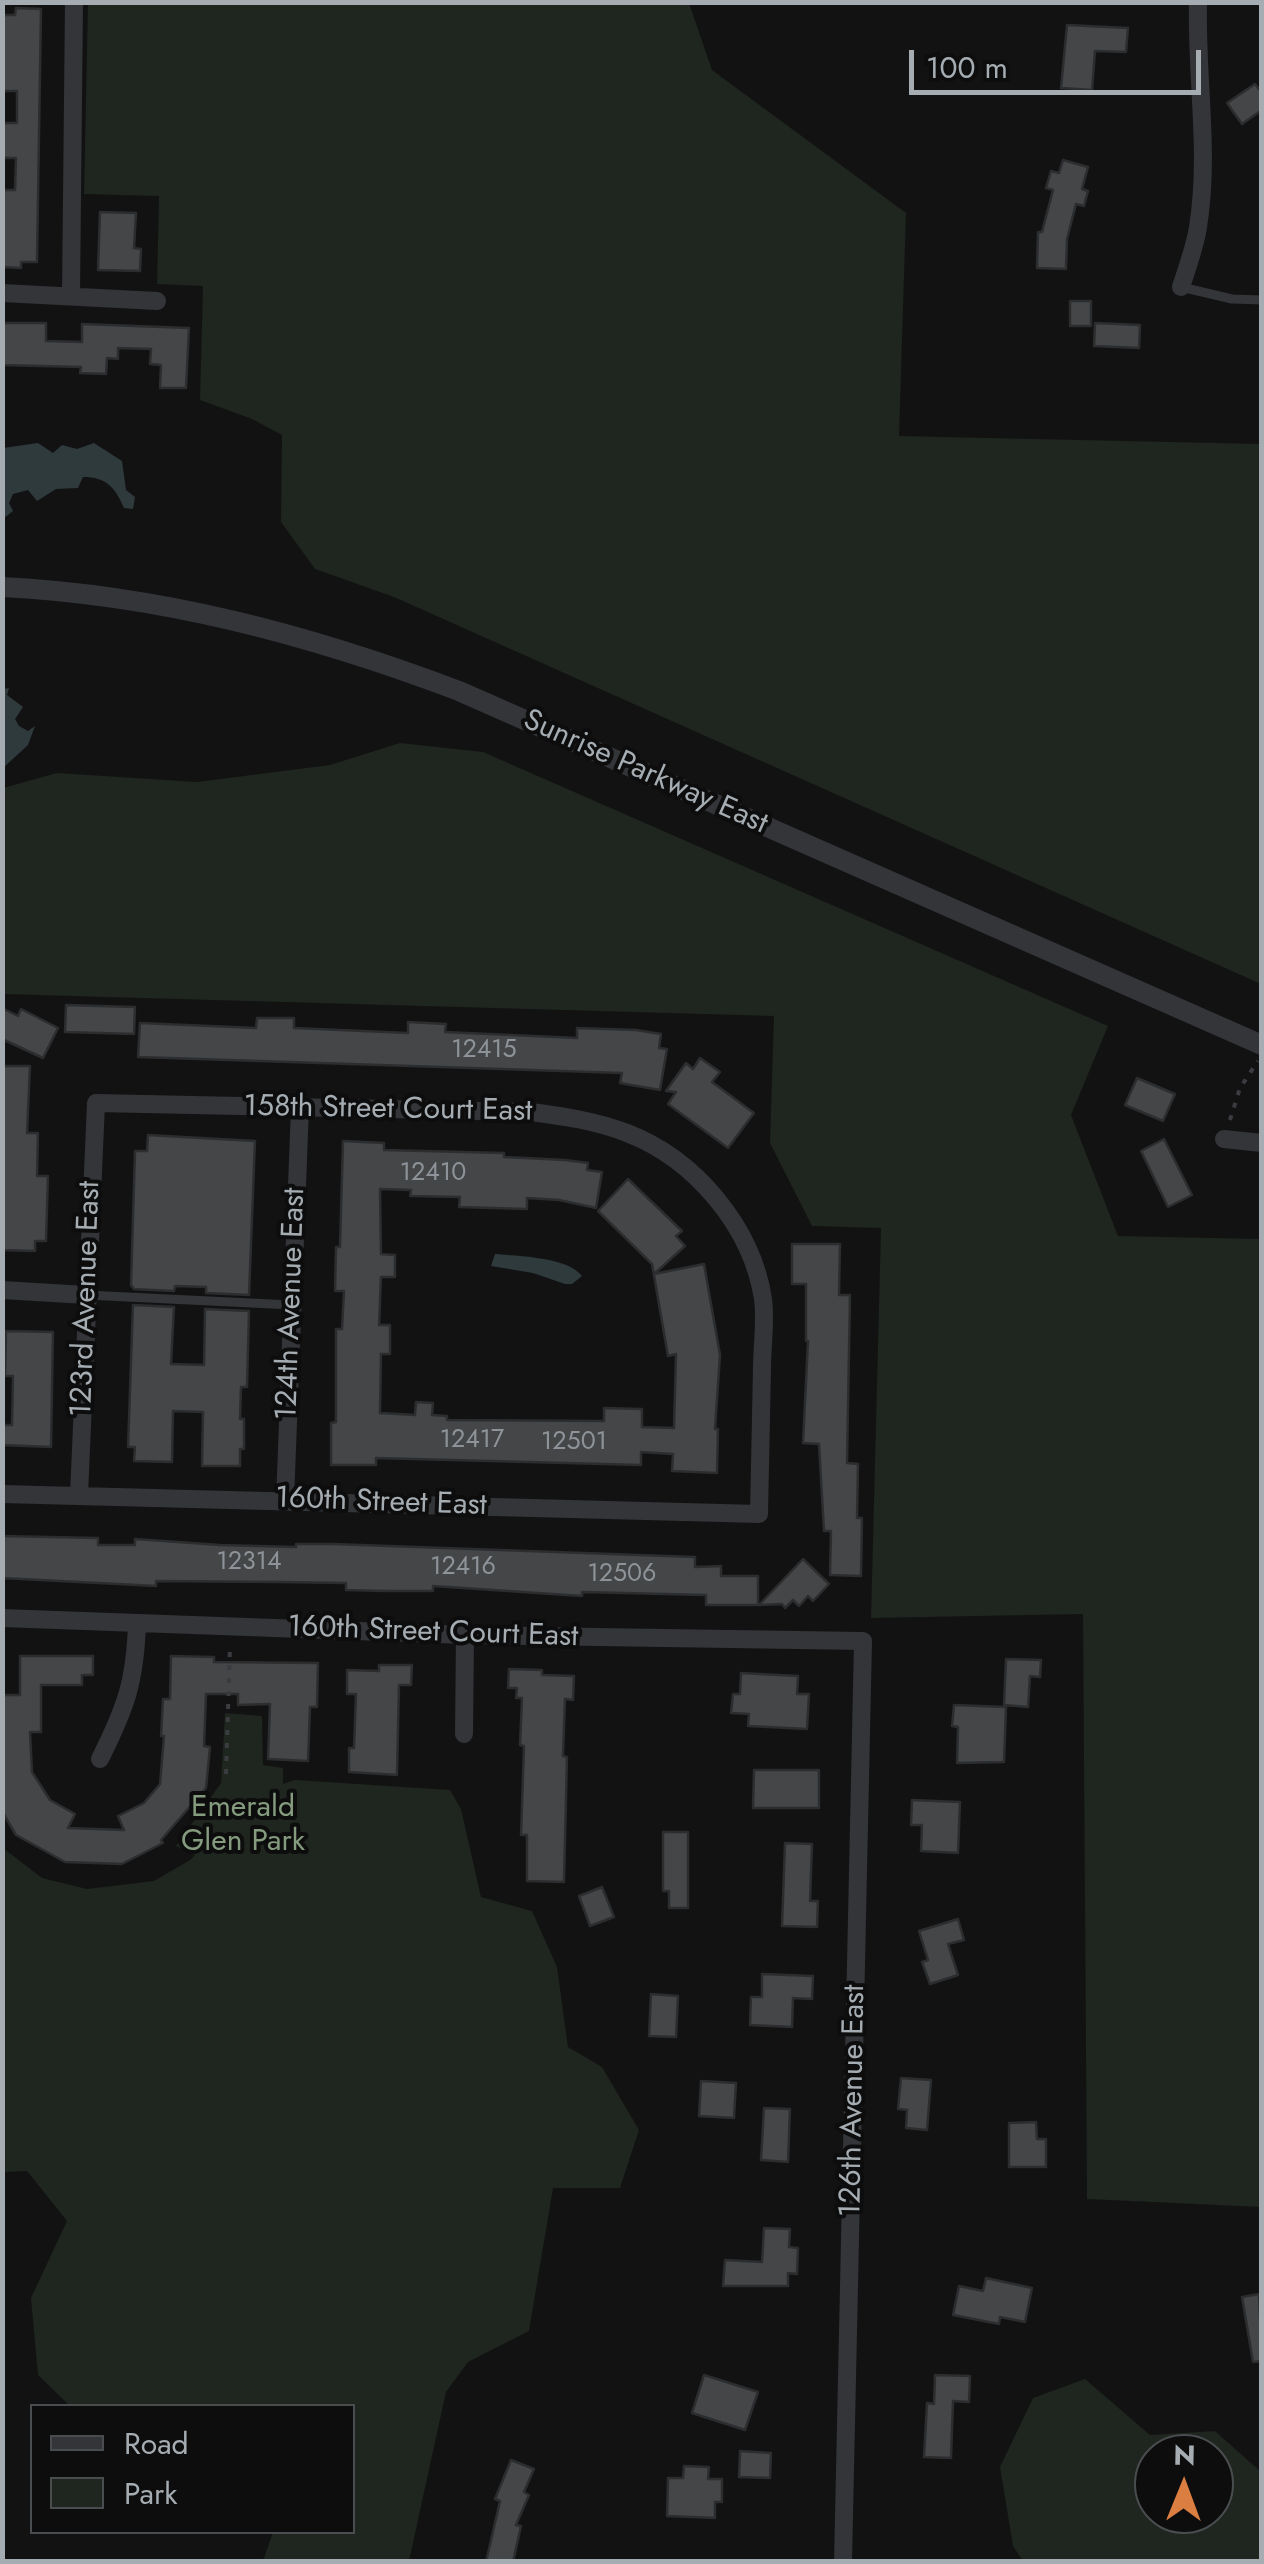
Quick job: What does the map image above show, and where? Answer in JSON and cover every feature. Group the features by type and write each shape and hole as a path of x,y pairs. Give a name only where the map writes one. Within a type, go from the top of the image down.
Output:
{"street":[{"path":"71,295 74,2"},
{"path":"1181,287 1198,232 1201,203 1204,150 1198,2"},
{"path":"2,294 157,300"},
{"name":"Sunrise Parkway East","path":"2,588 130,598 274,628 365,656 459,691 1262,1045"},
{"name":"158th Street Court East","path":"96,1103 530,1112 564,1116 630,1134 670,1158 704,1185 728,1214 746,1242 763,1300 759,1514"},
{"name":"123rd Avenue East","path":"79,1495 96,1103"},
{"name":"124th Avenue East","path":"285,1500 300,1107"},
{"path":"1224,1139 1262,1143"},
{"path":"2,1290 86,1295"},
{"name":"160th Street East","path":"2,1494 759,1514"},
{"name":"160th Street Court East","path":"2,1618 465,1635 863,1641"},
{"path":"100,1759 126,1708 138,1624"},
{"path":"464,1734 465,1635"},
{"name":"126th Avenue East","path":"843,2562 863,1641"}],"lane":[{"path":"1181,287 1262,300"},
{"path":"86,1295 292,1305"}],"path":[{"path":"1224,1139 1240,1088 1250,1073"},
{"path":"226,1774 230,1627"}],"green space":[{"path":"88,3 689,3 712,70 906,213 899,436 1261,444 1261,984 394,597 315,569 281,522 282,435 200,400 203,286 157,284 159,196 84,194"},
{"path":"400,743 483,752 1108,1026 1071,1115 1118,1236 1261,1239 1261,2207 1087,2199 1083,1614 871,1618 881,1228 812,1226 770,1143 774,1016 3,994 3,788 57,773 197,782 330,765"},
{"name":"Emerald Glen Park","path":"225,1713 262,1716 263,1765 283,1768 283,1784 295,1780 450,1790 461,1809 481,1897 532,1911 557,1967 568,2047 602,2067 639,2130 620,2188 553,2188 529,2331 468,2362 446,2392 409,2561 263,2561 272,2534 355,2534 355,2404 68,2404 38,2375 31,2298 67,2221 27,2171 3,2172 3,1848 42,1878 87,1889 154,1881 195,1855 176,1846 221,1783"},
{"path":"1085,2379 1149,2434 1134,2434 1134,2534 1234,2534 1234,2448 1261,2472 1261,2561 1023,2561 1013,2546 1000,2467 1033,2398"},
{"path":"1215,2431 1218,2434 1166,2434"}],"shaded area":[{"path":"38,443 53,453 62,445 77,449 94,443 122,461 126,490 135,497 133,509 124,508 104,481 83,477 78,488 56,489 37,501 28,490 13,494 9,503 13,511 3,519 3,448"},
{"path":"9,688 7,695 23,707 15,719 19,726 28,731 35,726 28,745 3,768 3,689"},
{"path":"495,1254 554,1261 582,1276 565,1284 533,1273 491,1266"}],"building":[{"path":"16,8 41,9 37,262 21,262 21,268 2,267 4,190 15,190 16,158 2,158 2,123 17,123 17,91 2,91 2,15 15,15"},
{"path":"1067,25 1128,28 1126,52 1095,51 1092,90 1061,88"},
{"path":"1255,84 1262,93 1262,110 1242,124 1227,103"},
{"path":"1063,160 1088,167 1082,189 1088,191 1084,206 1076,204 1067,239 1066,269 1037,268 1038,232 1042,232 1053,190 1046,188 1051,171 1059,173"},
{"path":"100,212 136,213 134,248 141,249 140,271 98,270"},
{"path":"1070,301 1091,301 1091,326 1070,326"},
{"path":"2,323 46,323 46,341 82,342 82,324 189,328 186,388 160,388 161,365 150,364 151,349 118,348 118,359 107,358 106,374 80,373 81,367 2,365"},
{"path":"1095,323 1140,325 1139,348 1094,346"},
{"path":"66,1005 135,1007 134,1034 65,1032"},
{"path":"2,1008 18,1016 21,1009 58,1028 43,1058 2,1039"},
{"path":"257,1018 294,1018 294,1028 408,1033 408,1022 446,1024 445,1032 577,1038 577,1028 636,1030 661,1034 659,1048 667,1049 660,1090 620,1083 622,1073 138,1057 140,1023 256,1028"},
{"path":"700,1058 720,1072 712,1082 754,1113 728,1148 668,1104 676,1092 666,1091 686,1063 693,1069"},
{"path":"2,1066 30,1066 27,1133 38,1133 37,1176 48,1176 46,1241 35,1241 35,1251 2,1250"},
{"path":"1137,1078 1175,1094 1163,1121 1125,1105"},
{"path":"148,1135 255,1141 249,1295 206,1293 206,1287 175,1286 174,1291 134,1289 131,1285 135,1151 147,1151"},
{"path":"1164,1139 1192,1195 1168,1207 1141,1151"},
{"path":"343,1141 384,1143 384,1150 504,1153 504,1157 565,1160 588,1163 587,1170 602,1172 596,1208 527,1198 527,1209 459,1207 460,1197 410,1196 411,1190 380,1189 381,1254 395,1255 395,1277 381,1277 379,1325 390,1325 390,1354 381,1354 380,1413 415,1415 416,1402 433,1403 432,1415 447,1416 447,1420 604,1421 604,1408 642,1409 642,1427 674,1428 676,1354 668,1356 652,1264 598,1211 628,1179 682,1231 676,1236 685,1246 654,1274 704,1264 720,1355 715,1429 717,1473 672,1471 673,1454 641,1452 641,1465 376,1458 376,1465 331,1465 331,1423 336,1422 336,1329 342,1329 344,1291 335,1291"},
{"path":"792,1244 840,1244 839,1295 850,1295 847,1463 858,1464 861,1576 830,1575 831,1531 824,1531 819,1444 803,1443 808,1341 806,1284 792,1284"},
{"path":"133,1305 174,1307 171,1364 204,1365 205,1309 249,1311 247,1387 241,1387 244,1449 240,1449 240,1466 202,1466 203,1412 173,1411 172,1462 134,1461 135,1447 128,1447"},
{"path":"6,1331 53,1332 51,1447 2,1445 3,1425 12,1425 13,1376 5,1376"},
{"path":"2,1536 98,1538 98,1545 135,1545 135,1539 220,1545 333,1544 695,1557 695,1567 721,1566 721,1576 758,1576 758,1605 706,1605 706,1595 582,1592 582,1596 433,1586 433,1591 346,1590 346,1583 156,1581 156,1586 2,1578"},
{"path":"803,1559 829,1584 813,1601 808,1596 799,1606 793,1600 785,1608 782,1604 759,1605"},
{"path":"20,1656 93,1656 93,1675 82,1675 82,1685 41,1685 41,1732 30,1732 32,1772 50,1800 75,1814 68,1828 124,1830 118,1816 144,1803 160,1784 163,1699 170,1699 171,1656 214,1657 214,1662 318,1663 317,1707 310,1707 308,1761 268,1759 270,1704 238,1705 238,1694 206,1694 204,1746 210,1747 206,1788 161,1840 163,1843 122,1864 65,1862 16,1835 2,1811 2,1695 20,1695"},
{"path":"1006,1659 1041,1660 1040,1677 1030,1676 1028,1707 1004,1705"},
{"path":"379,1665 412,1665 411,1685 399,1685 397,1775 349,1772 356,1694 347,1694 347,1670 379,1671"},
{"path":"509,1669 574,1676 573,1700 565,1699 564,1882 527,1881 527,1835 521,1835 522,1698 516,1698 517,1688 508,1688"},
{"path":"741,1673 798,1676 797,1694 809,1694 807,1729 748,1726 749,1714 731,1713 733,1694 740,1694"},
{"path":"954,1705 1006,1707 1004,1762 957,1763 958,1727 952,1726"},
{"path":"754,1770 819,1770 819,1808 753,1808"},
{"path":"912,1800 960,1802 958,1853 921,1851 922,1825 911,1825"},
{"path":"663,1832 688,1832 688,1908 669,1908 669,1891 663,1891"},
{"path":"785,1843 812,1844 810,1901 818,1901 817,1927 782,1926"},
{"path":"602,1887 614,1917 590,1926 579,1896"},
{"path":"958,1919 964,1940 948,1944 958,1975 930,1984 922,1962 928,1960 919,1931"},
{"path":"762,1974 813,1976 812,1999 793,1998 792,2027 750,2025 751,1997 762,1997"},
{"path":"651,1994 678,1996 676,2037 649,2036"},
{"path":"901,2078 931,2080 927,2130 906,2128 907,2110 898,2109"},
{"path":"701,2081 736,2083 734,2118 699,2116"},
{"path":"764,2108 790,2109 788,2162 761,2160"},
{"path":"1036,2122 1037,2139 1046,2139 1046,2167 1009,2167 1009,2123"},
{"path":"764,2228 790,2229 789,2247 798,2248 797,2274 788,2273 788,2286 723,2286 725,2260 762,2262"},
{"path":"986,2278 1032,2288 1025,2322 1000,2317 999,2324 953,2315 959,2286 983,2291"},
{"path":"1259,2294 1262,2361 1253,2362 1242,2297"},
{"path":"704,2375 758,2392 745,2430 692,2413"},
{"path":"935,2375 970,2376 969,2402 953,2401 951,2458 924,2457 927,2403 934,2404"},
{"path":"740,2451 771,2453 770,2478 739,2477"},
{"path":"511,2460 534,2469 524,2492 529,2495 516,2525 521,2526 513,2562 486,2562 500,2501 495,2499"},
{"path":"684,2466 709,2467 708,2479 722,2479 722,2502 715,2502 715,2518 667,2516 668,2478 683,2478"}]}
